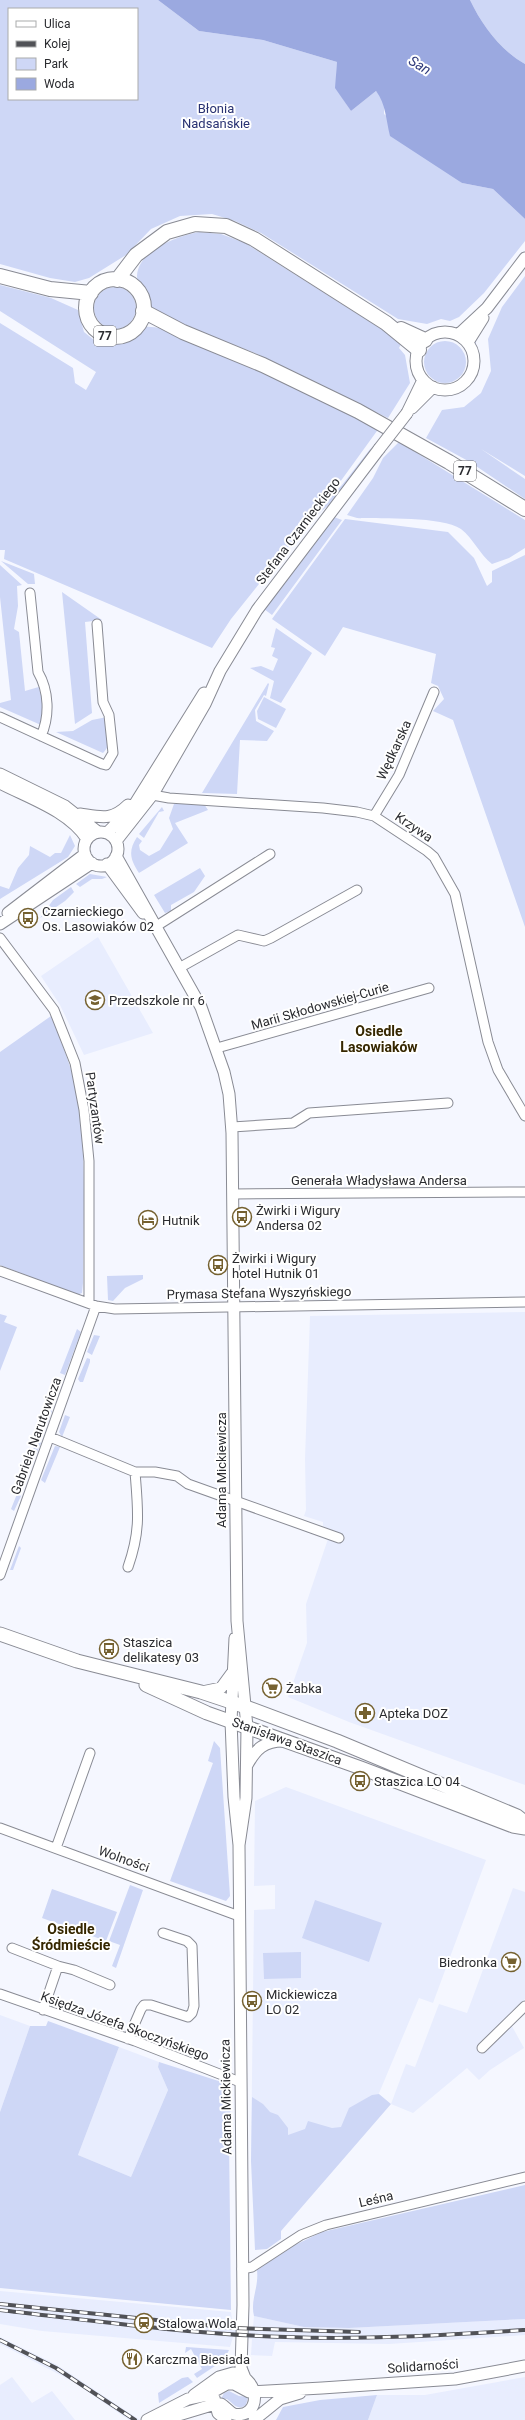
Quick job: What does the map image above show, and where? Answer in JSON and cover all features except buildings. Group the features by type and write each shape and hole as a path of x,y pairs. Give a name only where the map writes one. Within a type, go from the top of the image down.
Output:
{"main road":[{"path":"117,280 132,259 163,234 183,226 208,224 230,228 259,242 422,345"},
{"path":"131,285 134,270 149,244"},
{"path":"0,276 50,289 91,293"},
{"path":"50,289 86,307 91,293 104,282 117,280 131,285 142,298 143,311 139,325"},
{"name":"77","path":"86,307 91,324 105,336 124,336 139,325 183,332"},
{"name":"77","path":"143,311 183,332 263,365 346,404 426,449 525,509"},
{"name":"Stanisława Staszica","path":"0,1634 77,1661 118,1673 201,1692 246,1707 330,1739 517,1816 525,1822"},
{"name":"Stanisława Staszica","path":"118,1673 231,1721 512,1826 525,1828"}],"street":[{"path":"468,342 487,308 525,258"},
{"path":"458,335 487,308"},
{"path":"441,333 458,335 468,342 475,360 468,379 452,389 442,390 433,387 423,380 417,366 422,345 441,333"},
{"path":"407,413 423,380"},
{"path":"407,413 433,387"},
{"name":"Stefana Czarnieckiego","path":"116,841 153,794 204,704 220,672 271,589 407,413"},
{"path":"30,593 38,672 44,683 48,722 41,736"},
{"path":"0,716 106,765 113,753 109,715 103,702 97,624"},
{"name":"Stefana Czarnieckiego","path":"103,833 127,815 141,795 194,706 220,672"},
{"name":"Wędkarska","path":"374,816 399,775 434,692"},
{"path":"0,774 39,792 76,813 116,841 118,851 116,856 107,864 92,863 22,911 0,922"},
{"path":"0,783 65,817 78,827 87,840 85,854 18,905 0,922"},
{"name":"Krzywa","path":"141,795 153,794 169,798 323,808 374,816 424,848 434,857 455,894 488,1042 498,1070 525,1116"},
{"path":"76,813 98,818 111,817 121,812 141,795"},
{"path":"87,840 103,833"},
{"path":"85,854 92,863"},
{"path":"155,927 270,854"},
{"path":"116,856 155,927"},
{"path":"107,864 130,898 155,927"},
{"path":"179,968 238,935 264,941 357,890"},
{"name":"Adama Mickiewicza","path":"155,927 201,1008 217,1048 229,1094 232,1127 233,1194 237,1634 241,1647 247,1727 246,1798 239,1845"},
{"name":"Partyzantów","path":"0,938 54,1010 75,1063 84,1110 88,1160 92,1305"},
{"name":"Marii Skłodowskiej-Curie","path":"217,1048 429,988"},
{"path":"232,1127 293,1123 309,1113 448,1103"},
{"name":"Generała Władysława Andersa","path":"233,1194 525,1192"},
{"name":"Prymasa Stefana Wyszyńskiego","path":"0,1271 92,1305 115,1309 525,1302"},
{"name":"Gabriela Narutowicza","path":"0,1575 50,1437 92,1305"},
{"path":"50,1437 135,1472 155,1472 177,1476 188,1484 235,1499 339,1538"},
{"path":"128,1567 136,1543 138,1520 135,1472"},
{"name":"Adama Mickiewicza","path":"237,1634 234,1641 231,1721 234,1797 239,1845 242,2269 241,2368 244,2378"},
{"path":"201,1692 217,1691 226,1684 232,1673"},
{"path":"246,1765 260,1747 268,1742 288,1742"},
{"path":"56,1848 90,1753"},
{"name":"Wolności","path":"0,1828 239,1916"},
{"path":"128,2039 140,2009 144,2005 151,2005 188,2016 192,2013 194,2006 192,1946 187,1941 163,1933"},
{"path":"12,1948 110,1984"},
{"path":"43,2010 58,1966"},
{"name":"Księdza Józefa Skoczyńskiego","path":"0,1994 128,2039 240,2082"},
{"path":"482,2048 525,2006"},
{"name":"Leśna","path":"242,2269 252,2267 302,2235 326,2225 525,2177"},
{"name":"Adama Mickiewicza","path":"220,2387 229,2374 241,2349"},
{"name":"Solidarności","path":"220,2387 231,2384 245,2392 254,2392 455,2379 525,2366"},
{"path":"147,2420 192,2397 219,2377 229,2374 236,2374 244,2378 254,2392 254,2406 246,2413 235,2414 223,2405 215,2404 162,2420"},
{"path":"192,2397 206,2395 220,2387"},
{"path":"220,2387 214,2396 215,2404 218,2413 226,2420"},
{"name":"Solidarności","path":"256,2418 280,2399 322,2388"}],"shaded area":[{"name":"Przedszkole nr 6","path":"98,937 153,1033 84,1055 60,1005 41,976"},
{"path":"525,1312 525,1785 349,1722 288,1697 307,1643 306,1604 331,1530 323,1526 323,1522 304,1516 306,1510 305,1459 310,1316"},
{"path":"286,1787 486,1860 433,2003 419,1998 377,2098 329,2164 251,2161 254,1910 275,1909 275,1885 254,1886 255,1801"},
{"path":"513,1888 525,1892 525,1999 508,2019 524,2048 490,2070 479,2080 467,2068 413,2113 391,2104 406,2064 415,2067 439,2004 467,2013"},
{"path":"0,2015 30,2026 0,2112"},
{"path":"119,2047 159,2062 158,2067 168,2090 131,2177 78,2155"},
{"path":"0,2291 231,2312 233,2326 253,2327 254,2316 304,2327 349,2328 525,2319 525,2335 389,2344 275,2342 272,2356 251,2355 252,2339 233,2337 230,2347 42,2331 0,2324"},
{"path":"0,2337 57,2365 140,2420 129,2420 74,2382 0,2344"},
{"path":"12,2377 32,2403 52,2391 75,2420 0,2420 0,2385"},
{"path":"525,2377 525,2420 368,2420 377,2395 425,2395"}],"green space":[{"name":"Błonia Nadsańskie","path":"0,0 158,0 199,31 263,40 337,62 336,88 351,111 376,91 384,101 384,114 462,183 493,189 525,219 525,241 484,293 459,317 450,321 441,319 427,324 398,319 261,233 235,221 212,214 180,216 151,229 126,255 89,278 75,282 50,278 0,264"},
{"path":"470,0 525,0 525,64 508,52 486,28"},
{"path":"199,232 221,234 245,243 402,342 399,348 405,355 410,383 388,418 255,353 155,315 139,285 137,276 139,267 144,259 160,246 181,237"},
{"path":"525,276 525,476 481,449 525,479 525,499 470,462 426,438 442,410 464,407 481,393 491,371 488,339 502,307"},
{"path":"0,285 51,298 78,310 84,332 99,344 113,343 117,337 142,327 163,329 382,424 327,500 342,485 371,448 370,452 331,503 307,524 231,619 212,648 4,559 5,550 0,550 0,323 73,368 75,383 86,390 96,372 0,311"},
{"path":"115,287 130,293 136,308 130,323 115,329 100,323 94,308 100,293"},
{"path":"476,338 479,365 478,372 472,383 457,394 432,395 455,392 470,383 478,364 474,342"},
{"path":"445,341 460,347 466,362 460,377 445,383 430,377 424,362 430,347"},
{"path":"399,442 525,520 525,548 509,558 492,564 461,529 452,525 426,520 357,518 347,515 373,478 383,458"},
{"path":"334,517 342,520 272,615 264,609"},
{"path":"345,519 448,532 474,558 487,586 492,582 492,571 525,555 525,927 453,720 433,711 444,699 438,686 431,683 436,654 343,627 325,656 272,619"},
{"path":"1,561 34,574 35,584 28,584"},
{"path":"0,565 22,585 17,586 18,606 14,629 19,632 25,691 42,686 45,722 41,725 0,707 0,703 11,700 0,597"},
{"path":"62,592 102,620 85,622 92,713 75,724"},
{"path":"276,628 312,653 281,703 270,698 274,681 250,668 261,666 273,671 278,659 272,656 275,648 271,647"},
{"path":"268,683 266,696 264,695 255,710 256,721 274,731 267,741 240,740 237,794 202,793"},
{"path":"264,697 286,709 276,728 258,719 257,711"},
{"path":"107,717 109,741 103,753 56,732 73,731 92,720"},
{"path":"174,804 204,804 208,810 175,823 188,843 139,873 131,855 134,842 137,837 142,841 139,845 140,850 149,856 160,850 173,829 169,818"},
{"path":"162,807 164,811 159,812 144,838 139,834"},
{"path":"70,835 75,846 68,857 0,899 0,886 9,889 18,868 29,855 30,846 50,857 55,853 61,853"},
{"path":"200,868 205,876 194,892 171,905 171,911 165,913 154,895"},
{"path":"90,874 107,877 102,879 92,879 80,887 76,884"},
{"path":"71,887 74,892 65,901 40,918 53,900"},
{"path":"51,1016 74,1078 81,1123 84,1168 83,1283 82,1293 77,1295 0,1265 0,1052"},
{"path":"143,1275 143,1279 125,1288 113,1301 108,1300 107,1276"},
{"path":"0,1314 7,1316 4,1322 17,1327 0,1371"},
{"path":"77,1329 81,1332 65,1375 60,1373"},
{"path":"94,1335 100,1336 92,1355 87,1352"},
{"path":"87,1358 90,1359 90,1362 83,1382 80,1382 78,1379"},
{"path":"48,1409 52,1411 47,1425 41,1429"},
{"path":"65,1415 70,1417 62,1437 59,1432"},
{"path":"38,1438 41,1443 33,1461 29,1458"},
{"path":"55,1446 60,1447 45,1483 41,1480"},
{"path":"17,1494 21,1496 14,1511 11,1509"},
{"path":"19,1546 21,1548 13,1570 10,1570"},
{"path":"214,1741 220,1748 230,1896 226,1901 170,1881 213,1763 208,1761"},
{"path":"130,1885 143,1890 116,1968 112,1966 120,1945 109,1941"},
{"path":"52,1889 117,1912 106,1941 42,1918"},
{"path":"315,1900 382,1923 369,1962 302,1938"},
{"path":"301,1952 301,1978 264,1979 263,1953"},
{"path":"48,2021 119,2047 78,2155 131,2177 168,2090 158,2067 159,2062 228,2084 229,2104 231,2105 229,2138 231,2310 0,2288 0,2112 30,2026 46,2026"},
{"path":"379,2094 391,2104 281,2231 281,2239 267,2249 255,2250 251,2161 252,2097 263,2104 270,2112 278,2115 288,2128 288,2135 305,2129 308,2121 332,2128 341,2127 349,2108 372,2095"},
{"path":"525,2185 525,2319 349,2328 304,2327 254,2316 253,2305 257,2283 257,2270 295,2245 322,2232"},
{"path":"186,2347 229,2350 224,2360 197,2378 194,2374 202,2369 191,2349 185,2353"},
{"path":"188,2377 193,2382 159,2403 158,2393 182,2378"},
{"path":"229,2391 239,2396 248,2397 246,2405 243,2407 238,2407 227,2399 221,2399 224,2393"},
{"path":"377,2395 368,2420 276,2420 283,2407 320,2400"}],"water":[{"name":"San","path":"158,0 470,0 486,28 508,52 525,64 525,219 493,189 462,183 390,136 384,107 376,91 351,111 335,88 337,62 263,40 199,31"}],"railway":[{"path":"0,2304 234,2328 359,2332"},
{"path":"0,2310 178,2330 286,2337 376,2337 525,2330"},
{"path":"0,2340 56,2368 135,2420"}],"place":[{"name":"Czarnieckiego Os. Lasowiaków 02","path":"28,918"},
{"name":"Przedszkole nr 6","path":"95,1000"},
{"name":"Żwirki i Wigury Andersa 02","path":"242,1217"},
{"name":"Hutnik","path":"148,1220"},
{"name":"Żwirki i Wigury hotel Hutnik 01","path":"218,1265"},
{"name":"Staszica delikatesy 03","path":"109,1649"},
{"name":"Żabka","path":"272,1688"},
{"name":"Apteka DOZ","path":"365,1713"},
{"name":"Staszica LO 04","path":"360,1781"},
{"name":"Biedronka","path":"511,1962"},
{"name":"Mickiewicza LO 02","path":"252,2001"},
{"name":"Stalowa Wola","path":"144,2323"},
{"name":"Karczma Biesiada","path":"132,2359"}],"district":[{"name":"Osiedle Lasowiaków","path":"379,1040"},
{"name":"Osiedle Śródmieście","path":"71,1938"}]}
